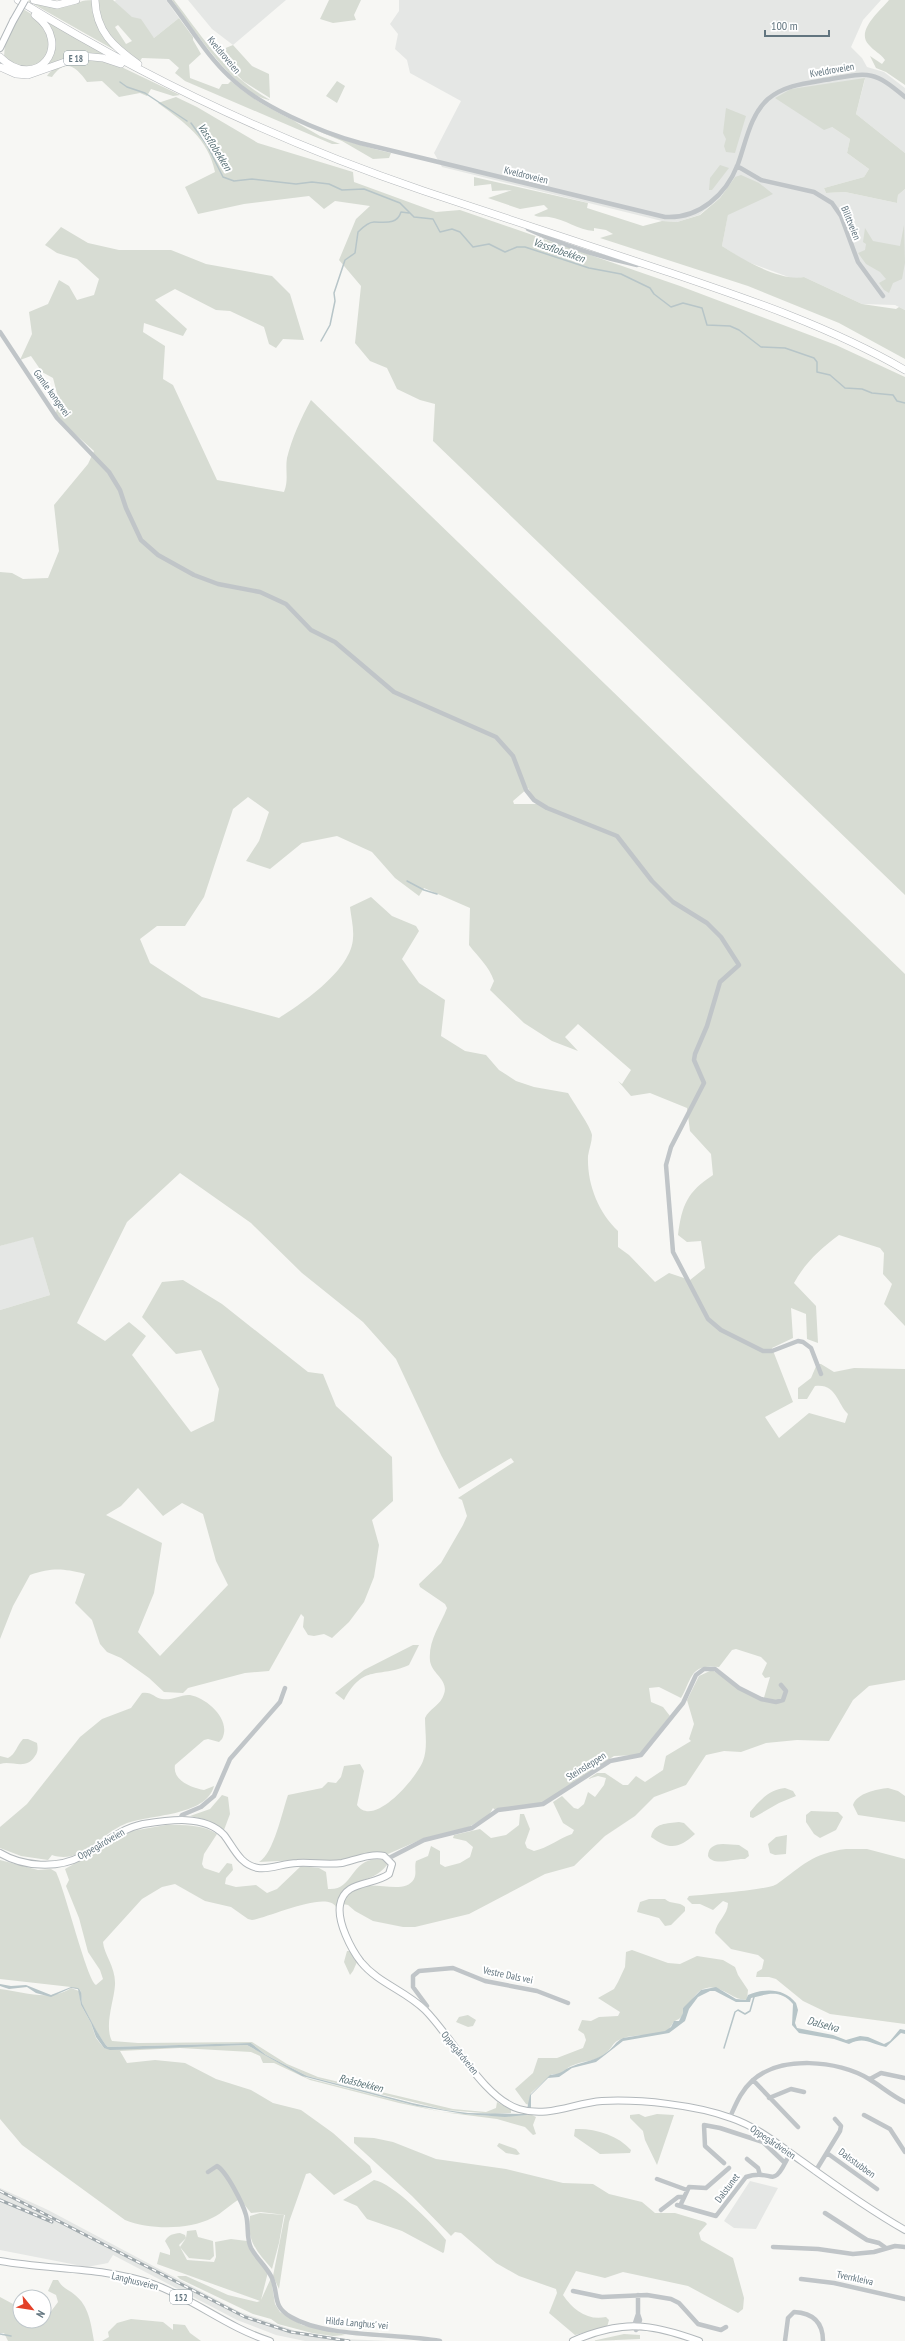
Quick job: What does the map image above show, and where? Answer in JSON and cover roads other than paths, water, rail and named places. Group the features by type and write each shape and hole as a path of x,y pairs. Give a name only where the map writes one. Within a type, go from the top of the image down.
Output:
{"highway":[{"name":"E 18","path":"0,57 17,69 28,70 42,66 53,48 51,34 45,24 17,0"},
{"name":"E 18","path":"17,0 154,77 228,114 319,152 518,222 766,306 862,348 905,370"},
{"name":"E 18","path":"24,0 144,69 230,111 320,150 408,182 761,301 835,332 905,366"},
{"path":"34,0 57,5 76,0"},
{"name":"E 18","path":"95,0 96,17 104,34 118,50 144,69"},
{"name":"E 18","path":"0,67 16,74 28,75 73,58 92,56 114,61 154,77"}],"main road":[{"path":"0,48 2,38 24,0"},
{"name":"Oppegårdveien","path":"0,1853 12,1859 28,1863 61,1863 82,1856 112,1836 129,1828 148,1823 198,1821 212,1826 224,1836 243,1861 258,1868 297,1863 337,1863 379,1855 389,1858 392,1866 389,1874 382,1878 355,1886 346,1893 340,1903 340,1917 351,1944 364,1965 376,1976 424,2009 494,2095 504,2103 524,2111 534,2113 553,2111 587,2103 621,2101 680,2107 730,2117 758,2131 816,2172 905,2230"},
{"name":"Langhusveien","path":"0,2257 129,2278 159,2287 235,2327 270,2341"},
{"name":"Langhusveien","path":"0,2261 84,2271"},
{"path":"573,2341 610,2330 637,2327 670,2330 676,2334 700,2341"}],"street":[{"name":"Kveldroveien","path":"169,0 217,64 244,90 315,127 347,139 665,217 685,216 707,206 723,189 737,166 754,118 769,99 793,86 863,73 880,77 905,97"},
{"name":"Bilittveien","path":"737,166 761,180 814,192 832,203 841,216 858,262 884,296"},
{"name":"Gamle kongevei","path":"0,332 57,418 97,457 120,490 126,508 141,540 158,555 194,575 218,584 260,592 286,604 311,630 335,642 394,692 496,737 513,756 526,790 534,800 547,808 617,836 652,881 673,902 706,923 721,937 739,965 723,978 715,992 707,1026 695,1054 694,1060 704,1083 693,1100 668,1154 666,1165 673,1252 708,1319 721,1330 763,1351 772,1351 798,1341 803,1342 811,1348 821,1374"},
{"name":"Steinsleppen","path":"389,1858 424,1840 472,1828 498,1810 543,1804 610,1761 641,1755 683,1703 694,1678 704,1669 715,1669 739,1688 766,1700 783,1700 786,1691 781,1685"},
{"path":"179,1821 182,1815 205,1805 214,1796 230,1759 282,1699 285,1688"},
{"name":"Vestre Dals vei","path":"424,2009 426,2006 425,2002 413,1988 412,1981 415,1973 419,1971 453,1968 484,1981 537,1991 568,2003"},
{"path":"730,2117 745,2087 753,2080 770,2069 792,2064 836,2067 870,2079 905,2102"},
{"path":"870,2079 881,2074 905,2078"},
{"path":"753,2080 798,2127"},
{"path":"769,2098 791,2089 804,2092"},
{"path":"864,2115 890,2130 905,2152"},
{"name":"Dalsstubben","path":"816,2172 840,2131 841,2126 835,2119"},
{"name":"Dalstunet","path":"724,2163 705,2146 704,2125 720,2128 763,2142 785,2163"},
{"name":"Dalstunet","path":"728,2168 706,2188 691,2186 687,2190 679,2206 716,2216 743,2180 752,2175 775,2177 779,2175 790,2153"},
{"name":"Dalsstubben","path":"827,2153 877,2189"},
{"path":"747,2159 758,2168 760,2175"},
{"name":"Hilda Langhus' vei","path":"208,2172 218,2166 227,2176 246,2216 250,2244 270,2275 278,2306 282,2311 292,2318 320,2328 440,2341"},
{"path":"657,2179 687,2190"},
{"path":"661,2210 678,2197 683,2197"},
{"path":"825,2213 866,2240 880,2243 886,2248"},
{"path":"773,2247 818,2248 853,2254 874,2252 895,2246 905,2247"},
{"name":"Tverrkleiva","path":"801,2279 834,2283 905,2299"},
{"path":"573,2291 602,2297 638,2295 673,2300 698,2324 721,2330 726,2327"},
{"path":"637,2327 638,2295"},
{"path":"786,2341 788,2318 794,2312 814,2316 823,2333 823,2341"}],"waterway":[{"name":"Vassflobekken","path":"120,82 127,87 145,93 187,121"},
{"name":"Vassflobekken","path":"191,123 207,145 223,177 234,181 252,179 296,184 312,182 329,184 342,190 364,189 400,203 414,217 433,219 440,232 452,229 460,232 473,247 489,244 505,252 517,247 525,247 589,268 621,274 650,288 654,294 671,307 683,303 702,308 707,325 730,326 739,330 761,347 785,348 814,358 817,362 817,372 830,375 845,388 862,389 872,393 893,395 897,401 905,403"},
{"path":"321,341 330,325 335,301 334,293 345,260 355,253 358,232 370,223 394,221 401,212 409,213"},
{"path":"407,881 424,890 437,894"},
{"path":"724,2048 735,2012 738,2010 745,2014 750,2011 754,1997"},
{"path":"0,2334 11,2336"}],"railway":[{"path":"0,2191 245,2317 291,2332 349,2341"},
{"path":"0,2200 52,2222"}],"water label":[{"name":"Dalselva","path":"823,2024"},
{"name":"Roåsbekken","path":"361,2083"}]}
